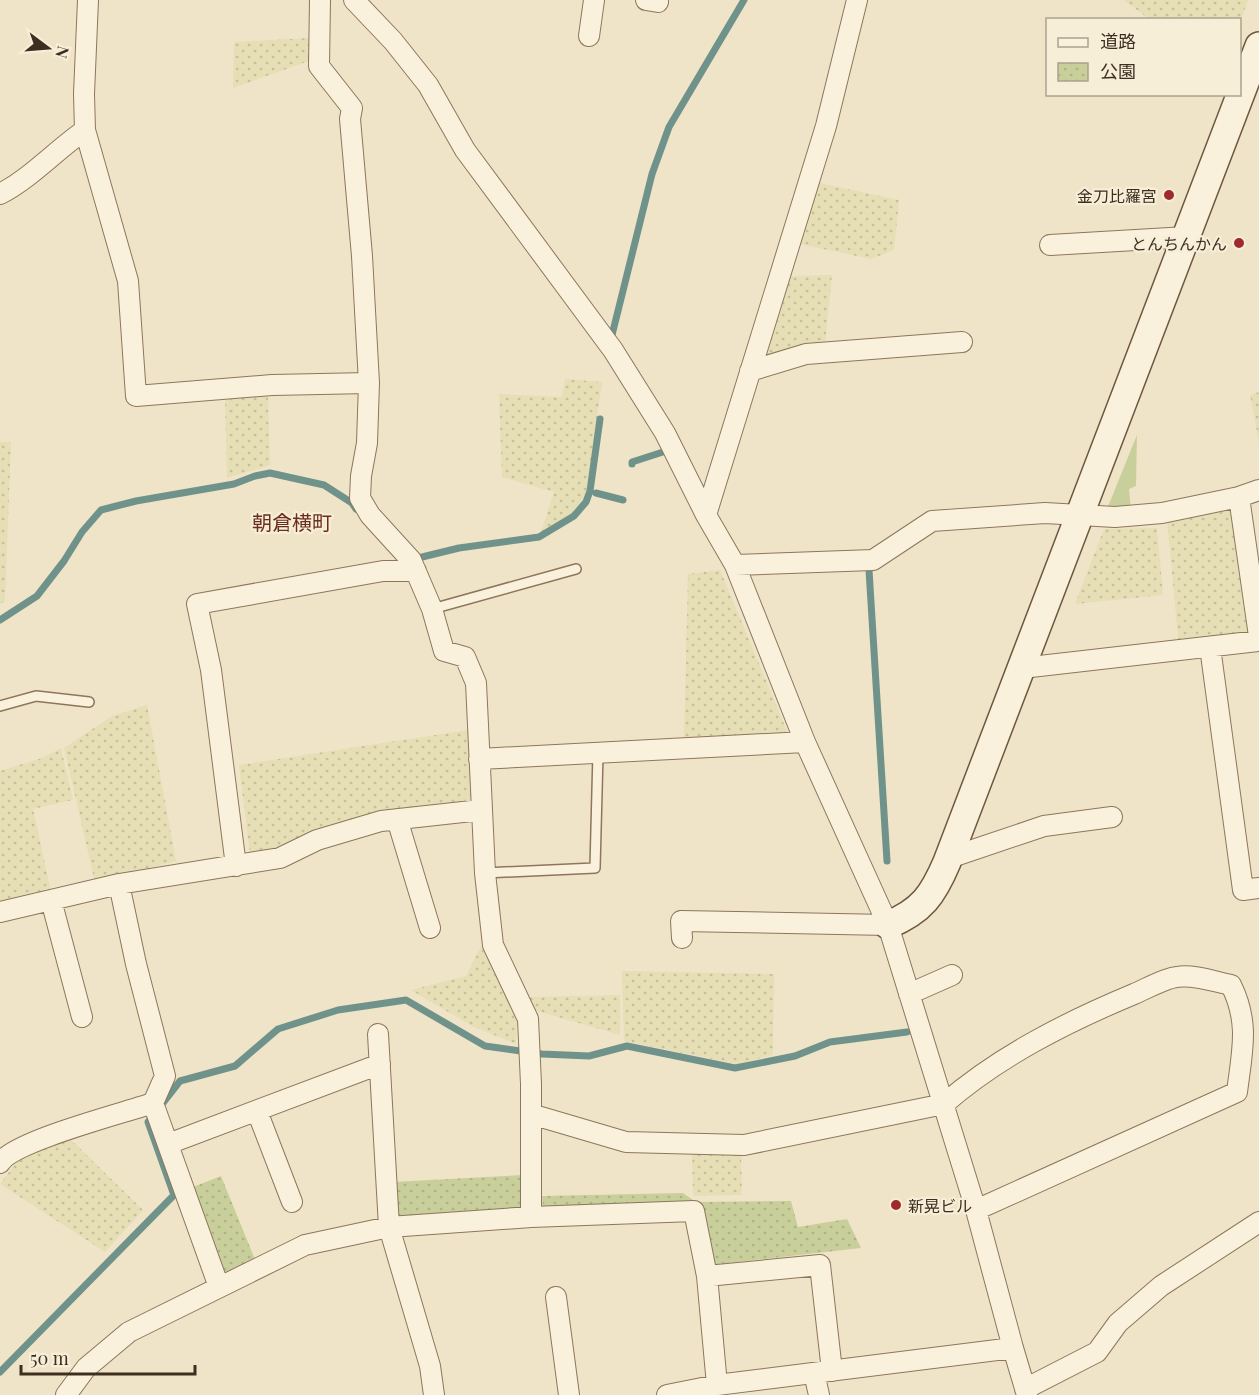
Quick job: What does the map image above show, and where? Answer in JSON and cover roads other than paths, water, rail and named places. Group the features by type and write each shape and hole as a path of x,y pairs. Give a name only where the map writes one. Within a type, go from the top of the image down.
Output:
{"street":[{"path":"88,0 84,94 85,130 128,281 136,396 272,385 369,383"},
{"path":"320,0 319,66 351,108 369,383 367,443 360,498 369,515 411,560 432,609 444,651 465,657 476,683 485,873 493,945 528,1019 531,1217"},
{"path":"354,0 393,41 428,85 465,150 613,350 665,433 706,515 735,565 805,742 888,924 976,1210 1026,1392 1097,1352 1119,1323 1161,1286 1259,1222"},
{"path":"589,36 594,0"},
{"path":"706,515 826,126 856,0"},
{"path":"1241,93 1259,46"},
{"path":"682,922 888,924 907,917 935,890 1081,515 1240,96"},
{"path":"0,194 13,188 85,130"},
{"path":"1050,245 1186,237"},
{"path":"750,371 806,354 962,342"},
{"path":"735,565 873,560 932,521 1045,513 1115,517 1162,513 1239,497 1259,490"},
{"path":"1239,497 1259,636"},
{"path":"236,866 211,670 196,604 383,571 416,571"},
{"path":"1022,668 1259,641"},
{"path":"1210,647 1243,890 1259,888"},
{"path":"479,759 805,742"},
{"path":"0,912 119,884 280,858 317,840 381,821 481,810"},
{"path":"949,858 1044,826 1112,817"},
{"path":"397,819 430,928"},
{"path":"119,884 136,964 165,1076 153,1103 219,1287"},
{"path":"51,900 82,1017"},
{"path":"909,994 952,975"},
{"path":"531,1116 626,1142 744,1145 944,1104 959,1091 1024,1048 1096,1010 1177,977 1207,979 1231,986 1240,1003 1244,1036 1236,1092 976,1210"},
{"path":"378,1034 389,1227 430,1366 434,1395"},
{"path":"168,1144 380,1064"},
{"path":"1,1158 30,1143 153,1103"},
{"path":"257,1111 292,1202"},
{"path":"66,1395 86,1368 129,1332 305,1245 389,1227 531,1217 694,1210 707,1276 705,1390"},
{"path":"707,1276 820,1265 823,1372 819,1395"},
{"path":"556,1297 569,1395"},
{"path":"667,1395 1013,1348"}],"lane":[{"path":"432,609 576,569"},
{"path":"0,706 36,696 89,702"},
{"path":"485,873 595,868 598,753"}],"waterway":[{"path":"612,335 652,174 669,127 744,0"},
{"path":"418,558 459,548 539,537 574,516 586,502 590,491 600,419"},
{"path":"632,464 632,462 666,451"},
{"path":"0,620 37,596 64,561 82,532 101,510 136,501 234,484 270,473 324,485 352,503 356,509"},
{"path":"596,493 623,500"},
{"path":"869,570 887,861"},
{"path":"0,1372 174,1195 148,1122 180,1081 235,1066 278,1029 338,1010 406,1000 485,1046 542,1054 589,1056 627,1046 735,1068 795,1056 830,1042 907,1032"}],"place":[{"name":"金刀比羅宮","path":"1169,195"},
{"name":"とんちんかん","path":"1239,243"},
{"name":"新晃ビル","path":"896,1205"}],"district":[{"name":"朝倉横町","path":"292,521"}]}
